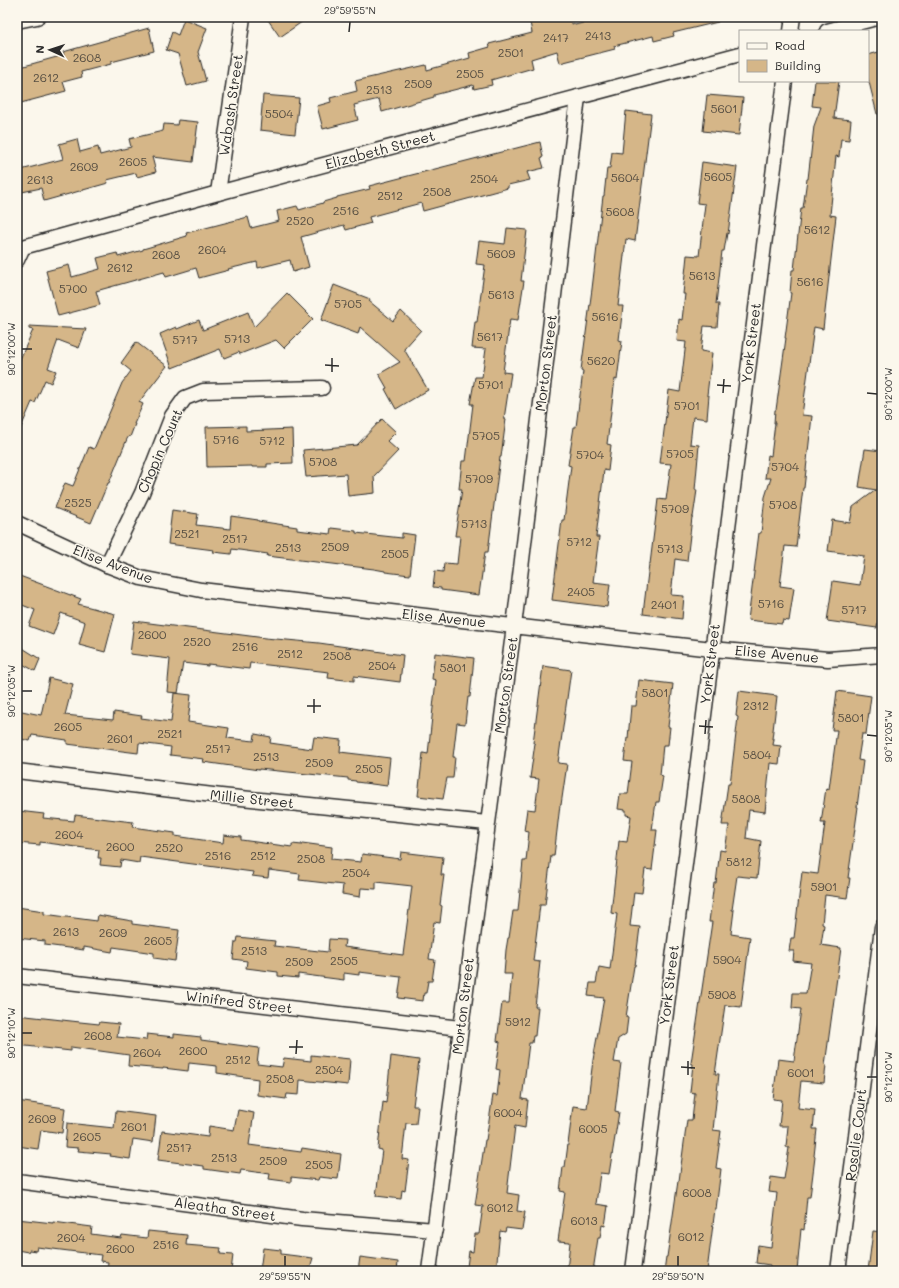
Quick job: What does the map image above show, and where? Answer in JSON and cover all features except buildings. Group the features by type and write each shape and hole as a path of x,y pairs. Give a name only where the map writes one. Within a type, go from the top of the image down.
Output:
{"street":[{"path":"17,21 37,17"},
{"name":"Wabash Street","path":"218,193 243,17"},
{"path":"791,30 793,17"},
{"path":"831,30 880,17"},
{"name":"Elizabeth Street","path":"19,254 23,247 218,193 739,54"},
{"name":"York Street","path":"633,1271 785,82"},
{"name":"Morton Street","path":"429,1271 514,626 578,98"},
{"name":"Chopin Court","path":"107,565 142,493 172,416 185,398 203,391 322,388"},
{"name":"Elise Avenue","path":"17,523 107,565 141,578 201,590 712,649 828,659 882,655"},
{"name":"Millie Street","path":"17,771 221,796 487,823"},
{"name":"Rosalie Court","path":"838,1271 882,927"},
{"name":"Winifred Street","path":"17,976 460,1028"},
{"name":"Aleatha Street","path":"17,1181 302,1219 435,1230"}]}
